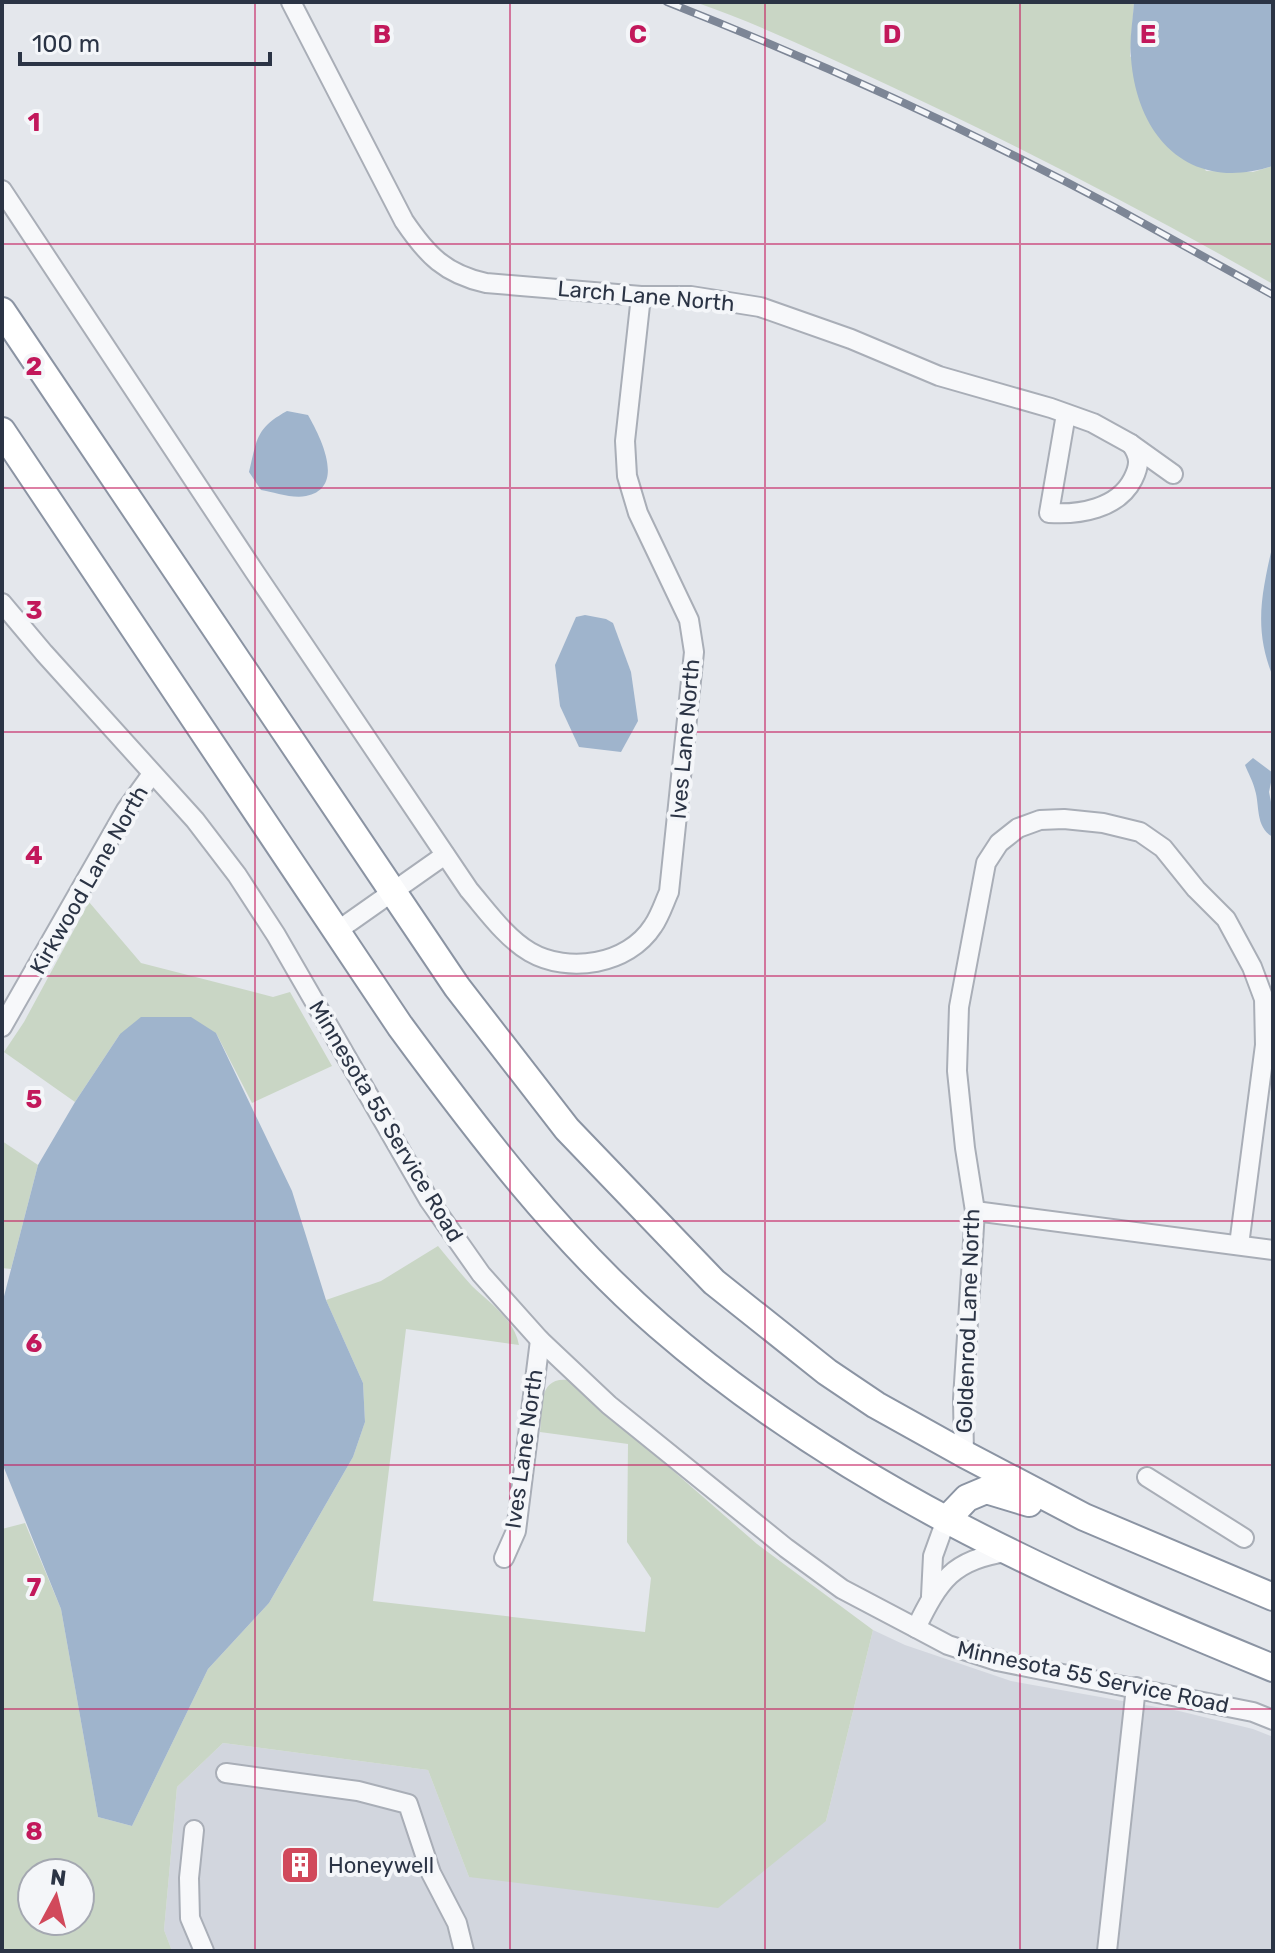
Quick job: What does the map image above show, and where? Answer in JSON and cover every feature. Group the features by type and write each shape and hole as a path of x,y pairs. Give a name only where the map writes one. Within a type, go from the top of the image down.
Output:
{"highway":[{"path":"2,311 457,987 567,1129 714,1282 827,1372 876,1405 1084,1517 1273,1597"},
{"path":"2,431 400,1026 544,1209 598,1269 720,1377 871,1479 1007,1552 1273,1668"},
{"path":"946,1520 967,1498 986,1490 1024,1501 1159,1562 1174,1566 1186,1560"}],"street":[{"name":"Larch Lane North","path":"291,2 404,221 420,245 439,263 463,278 486,283 641,296 691,296 760,307 851,339 939,376 1093,423 1131,444 1173,474"},
{"name":"Ives Lane North","path":"2,190 469,890 509,935 530,952 558,962 590,964 622,954 652,928 669,892 694,652 689,620 638,513 627,476 625,441 641,296"},
{"path":"1066,414 1049,513 1088,511 1113,501 1130,486 1138,468 1139,455 1131,444"},
{"name":"Minnesota 55 Service Road","path":"2,603 195,820 237,875 276,935 429,1200 481,1274 540,1340 609,1405 786,1548 842,1589 948,1645 997,1661 1253,1712 1273,1720"},
{"name":"Kirkwood Lane North","path":"2,1027 126,810 152,774"},
{"name":"Goldenrod Lane North","path":"964,1454 963,1399 975,1211 965,1148 958,1058 959,1007 986,863 999,843 1018,828 1040,820 1064,819 1103,823 1140,832 1163,848 1196,889 1226,919 1252,967 1264,999 1265,1045 1239,1245"},
{"path":"337,931 445,855"},
{"path":"975,1211 1273,1250"},
{"name":"Ives Lane North","path":"504,1558 516,1531 540,1340"},
{"path":"1147,1477 1244,1538"},
{"path":"931,1596 933,1556 946,1520"},
{"path":"916,1628 931,1596 954,1570 979,1556 1007,1552"},
{"path":"1107,1951 1136,1687"},
{"path":"226,1773 358,1791 408,1804 431,1873 457,1923 464,1951"},
{"path":"194,1830 189,1878 190,1918 204,1951"}],"shaded area":[{"path":"873,1630 905,1645 1011,1681 1179,1711 1273,1737 1273,1951 172,1951 164,1930 177,1787 223,1743 428,1770 469,1877 826,1821"}],"green space":[{"path":"695,2 1134,2 1130,56 1206,171 1253,172 1273,166 1273,284 1131,206 988,133 793,41"},
{"path":"89,902 141,963 273,997 290,992 332,1066 252,1103 216,1033 120,1034 75,1102 4,1052 24,1022"},
{"path":"2,1141 38,1165 11,1269 2,1268"},
{"path":"438,1246 472,1286 507,1320 519,1345 406,1329 373,1601 645,1632 651,1578 627,1542 628,1444 540,1432 542,1404 547,1388 559,1380 569,1380 757,1544 873,1630 826,1821 718,1908 469,1877 428,1770 223,1743 177,1787 164,1930 172,1951 2,1951 2,1529 25,1523 61,1609 98,1817 132,1826 208,1669 269,1603 353,1457 365,1422 363,1383 326,1300 381,1281"}],"water":[{"path":"1134,2 1273,2 1273,166 1244,172 1217,172 1194,165 1174,152 1157,135 1144,113 1135,87 1131,51"},
{"path":"287,411 308,415 327,460 325,483 318,491 301,497 261,490 249,472 263,429"},
{"path":"1273,543 1273,677 1263,642 1261,610"},
{"path":"585,615 613,623 631,672 638,721 621,752 579,747 560,706 555,665 576,617"},
{"path":"1253,758 1273,773 1269,792 1273,837 1263,828 1254,787 1245,765"},
{"path":"141,1017 191,1017 216,1033 292,1191 326,1300 363,1383 365,1422 353,1457 269,1603 208,1669 132,1826 98,1817 61,1609 2,1463 2,1304 38,1165 120,1034"}],"railway":[{"path":"667,2 949,124 1114,207 1273,295"}],"place":[{"name":"Honeywell","path":"300,1865"}]}
